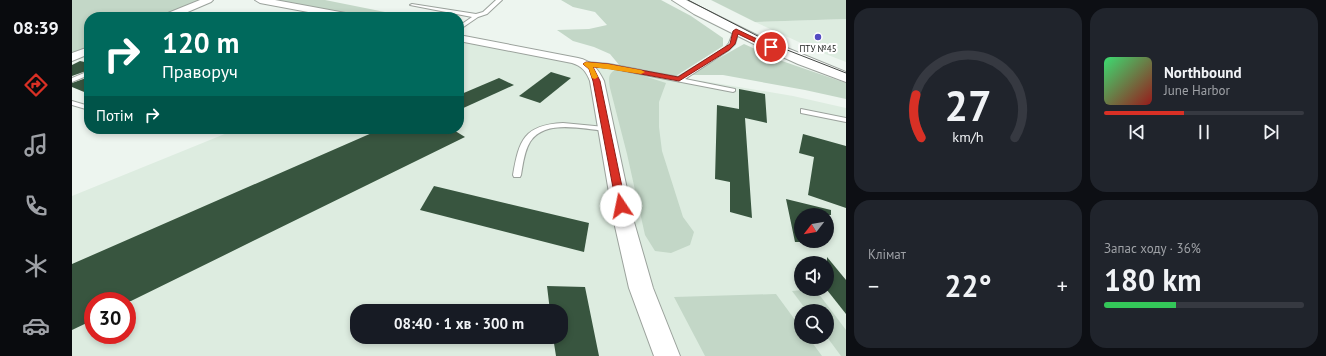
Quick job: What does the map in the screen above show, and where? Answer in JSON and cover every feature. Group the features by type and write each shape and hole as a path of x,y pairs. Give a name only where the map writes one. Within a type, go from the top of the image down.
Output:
{"main road":[{"path":"678,0 736,31 799,59 846,77"},
{"path":"701,0 784,41 846,66"}],"street":[{"path":"178,12 208,0"},
{"path":"260,0 324,12"},
{"path":"464,39 568,59 586,64 592,68 596,81 624,222 641,288 667,356"},
{"path":"72,57 84,52"}],"lane":[{"path":"464,24 476,16 485,13 500,0 498,0"},
{"path":"422,6 427,3"},
{"path":"412,5 454,12"},
{"path":"464,14 476,16"},
{"path":"679,80 727,49 732,44 736,31"},
{"path":"586,64 608,66 733,90"},
{"path":"72,80 84,75"},
{"path":"72,102 84,106"},
{"path":"804,111 846,120"},
{"path":"517,175 521,154 527,139 534,132 546,126 556,125 605,129"}],"shaded area":[{"path":"72,0 208,0 179,12 84,12 84,52 72,57"},
{"path":"260,0 325,0 385,12 324,12"},
{"path":"561,0 661,0 691,16 723,38 723,46 676,76 642,69 633,70 638,74 666,83 659,102 659,127 662,151 683,217 694,232 690,245 671,253 655,251 645,235 627,154 610,88 609,77 620,66 610,54 594,47 573,41 557,30 589,29 607,25 595,12 573,7"},
{"path":"711,0 846,0 846,19 755,22"},
{"name":"ПТУ №45","path":"846,19 846,62 755,22"},
{"path":"464,39 586,64 679,80 703,81 793,96 846,108 846,356 72,356 72,196 225,134 464,134"},
{"path":"744,44 782,61 846,83 846,99 723,75 689,75"},
{"path":"776,294 794,318 794,344 813,344 822,356 705,356 674,297"},
{"path":"796,296 820,296 826,304 802,304"},
{"path":"834,314 846,330 846,356 841,356 832,344 834,344"}],"building":[{"path":"80,61 84,62 84,72 72,76 72,65"},
{"path":"551,72 571,78 540,103 519,96"},
{"path":"499,78 514,85 464,108 464,93"},
{"path":"84,79 84,92 72,87 72,83"},
{"path":"739,89 765,94 767,123 745,118 752,218 730,212 730,182 715,179 717,105 739,109"},
{"path":"370,134 460,134 465,137 136,299 136,292 84,292 84,324 72,330 72,264"},
{"path":"803,134 846,146 846,208 808,195 814,157 799,153"},
{"path":"434,186 589,223 584,252 420,210"},
{"path":"786,199 823,208 794,208 794,237"},
{"path":"834,265 846,280 846,314 832,296 834,296"},
{"path":"547,286 585,287 599,356 556,356 554,344 568,344 568,304 549,304"}],"tram line":[{"path":"688,0 777,46 846,73"}],"slow traffic":[{"path":"595,77 592,68 586,64 641,72"}],"place":[{"name":"ПТУ №45","path":"818,37"}],"route":[{"path":"621,206 596,81 592,68 586,64 608,66 679,80 727,49 732,44 736,31 771,47"}]}
